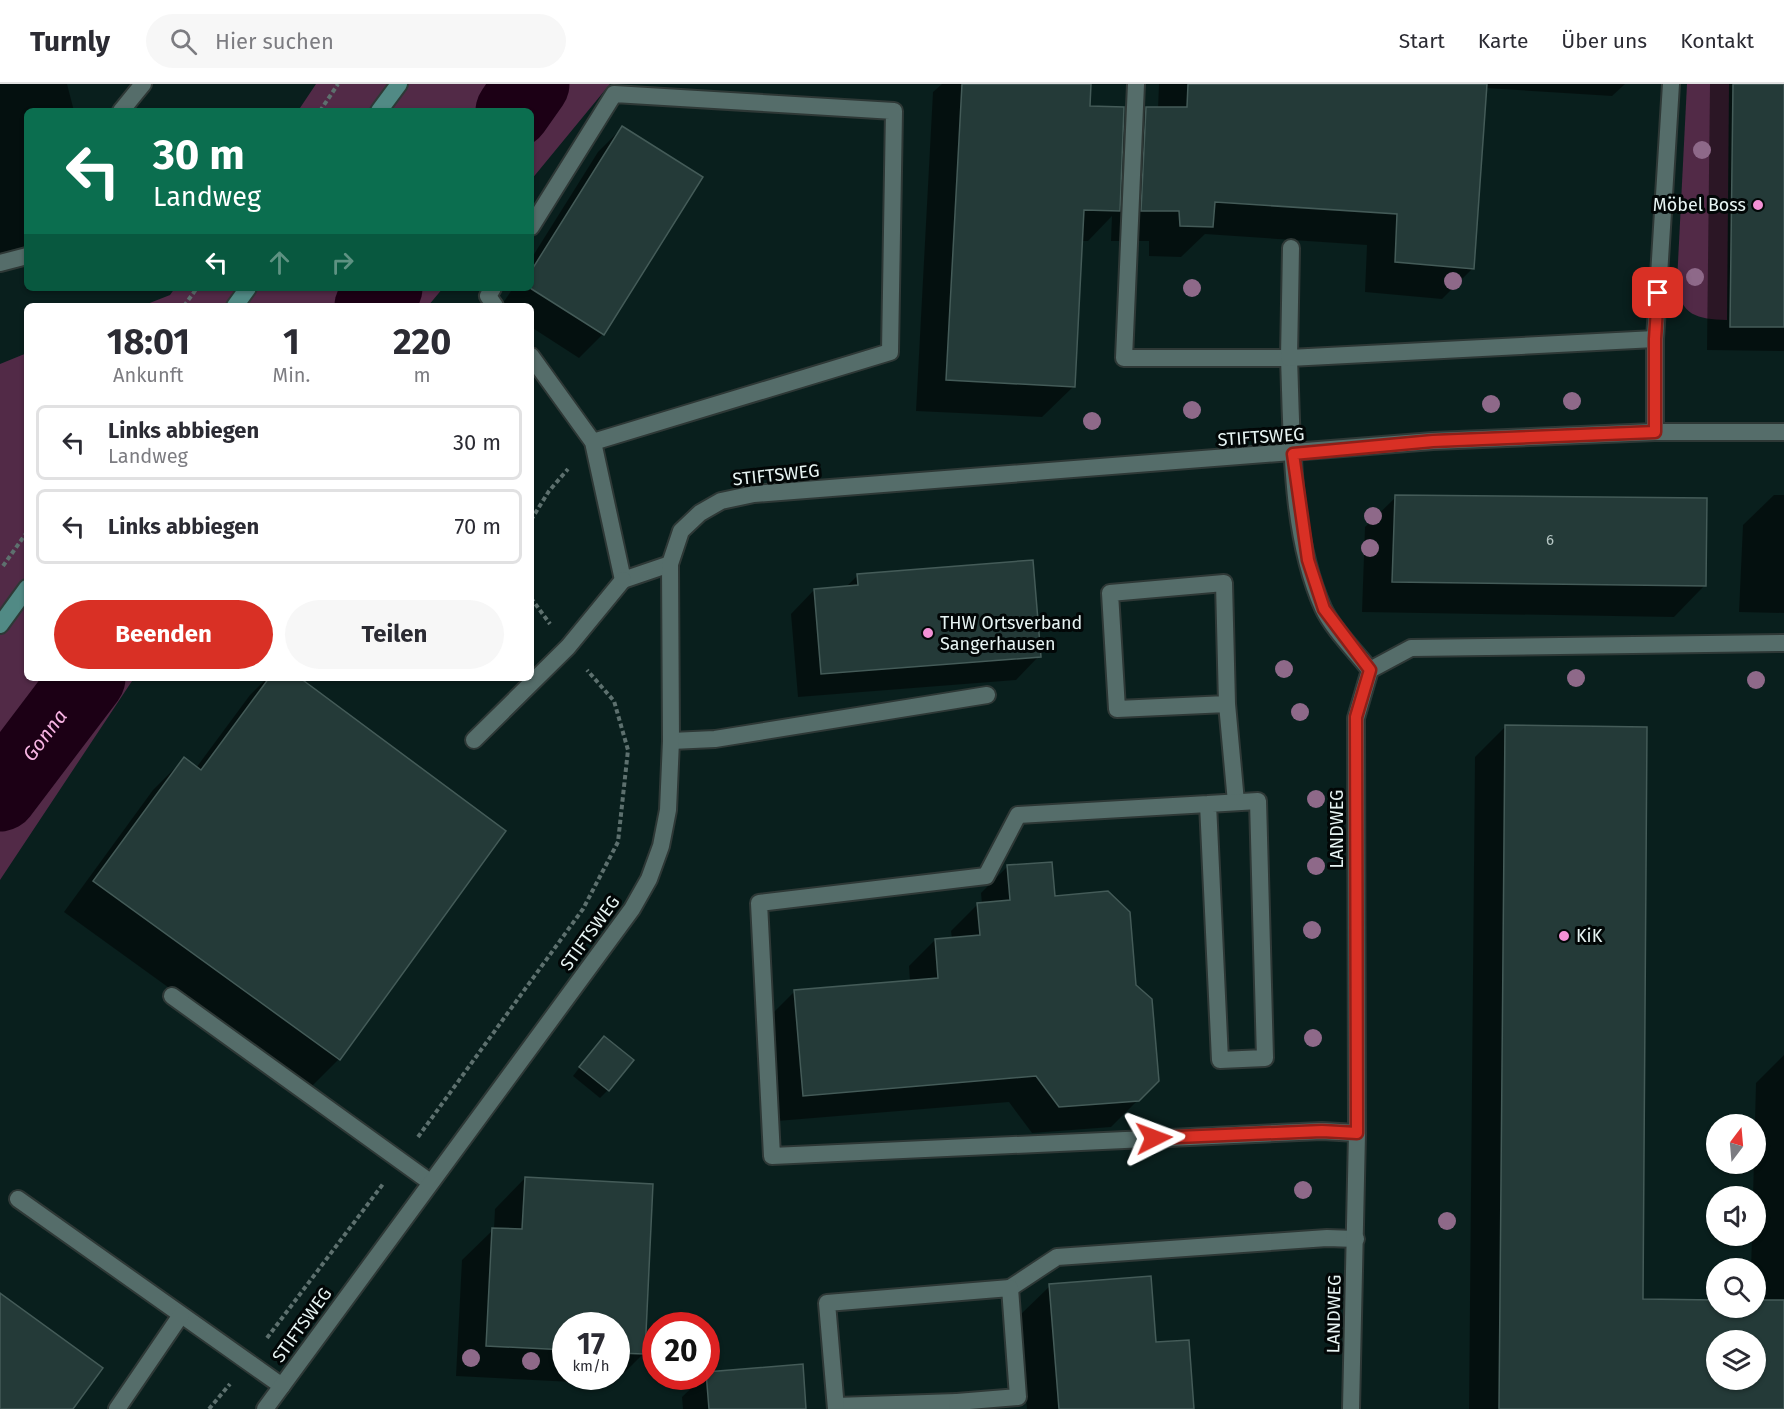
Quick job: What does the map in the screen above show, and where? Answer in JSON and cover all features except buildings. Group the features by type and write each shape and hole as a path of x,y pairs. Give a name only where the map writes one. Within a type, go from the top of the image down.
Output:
{"main road":[{"path":"381,108 399,84"},
{"path":"0,625 24,592"}],"street":[{"path":"123,108 143,84"},
{"path":"1136,84 1124,358 1288,358 1655,339"},
{"path":"1655,432 1655,339 1671,84"},
{"path":"534,222 614,94 894,111 890,352 593,442"},
{"path":"1291,248 1288,358 1293,454 1308,560 1324,609 1370,670 1411,648 1784,643"},
{"path":"0,263 24,257"},
{"path":"534,360 593,442 623,580"},
{"name":"STIFTSWEG","path":"265,1409 632,909 650,879 661,846 668,810 671,741 670,564 681,531 700,513 722,501 754,494 1293,454 1433,441 1655,432 1784,432"},
{"path":"534,681 568,647 623,580 670,564"},
{"path":"1227,704 1117,709 1110,593 1224,583 1227,704 1236,802"},
{"name":"LANDWEG","path":"1351,1409 1357,1133 1356,717 1370,670"},
{"path":"474,740 534,681"},
{"path":"671,741 715,739 987,694"},
{"path":"1208,804 1220,1060 1264,1058 1258,801 1018,815 987,876 759,903 772,1156 1310,1131 1357,1133"},
{"path":"172,996 430,1182"},
{"path":"18,1199 282,1386"},
{"path":"1010,1288 1018,1397 957,1405 836,1408 827,1302 1010,1288 1057,1257 1327,1238 1356,1239"},
{"path":"117,1409 181,1315"}],"path":[{"path":"322,108 339,84"},
{"path":"534,515 549,491 593,442"},
{"path":"0,571 24,536"},
{"path":"209,1409 249,1361 401,1159 584,909 618,842 628,750 614,701 568,647 534,602"}],"shaded area":[{"path":"316,84 610,84 534,176 534,108 300,108"},
{"path":"1687,84 1729,84 1727,320 1699,317 1686,309 1677,282"},
{"path":"173,291 440,291 430,303 150,303 170,295"},
{"path":"24,354 24,681 132,681 0,880 0,364"}],"waterway":[{"name":"Gonna","path":"515,108 532,84"},
{"name":"Gonna","path":"374,303 383,291"},
{"name":"Gonna","path":"0,794 86,681"}],"place":[{"name":"Möbel Boss","path":"1758,205"},
{"name":"THW Ortsverband Sangerhausen","path":"928,633"},
{"name":"KiK","path":"1564,936"}],"route":[{"path":"1154,1138 1322,1131 1357,1133 1356,717 1370,670 1324,609 1308,560 1299,511 1293,454 1433,441 1655,432 1655,339 1658,293"}]}
